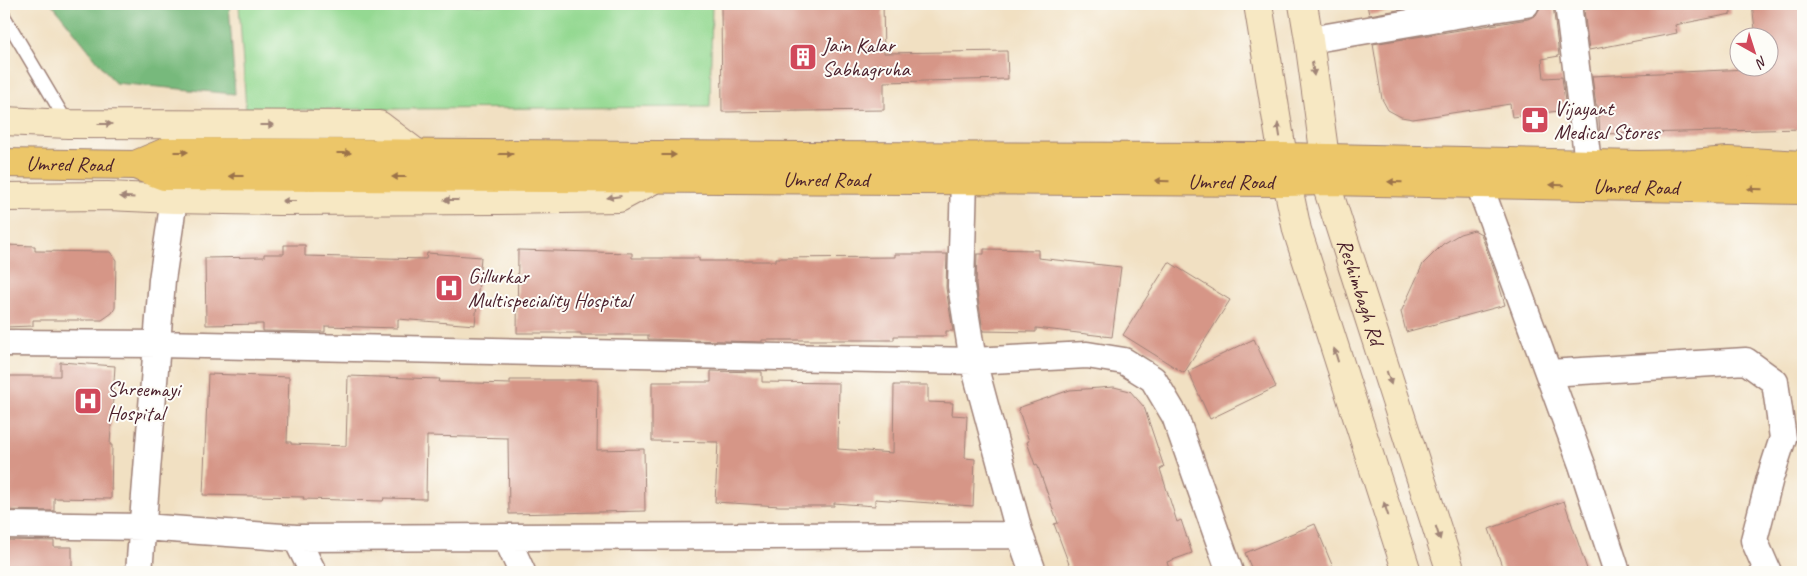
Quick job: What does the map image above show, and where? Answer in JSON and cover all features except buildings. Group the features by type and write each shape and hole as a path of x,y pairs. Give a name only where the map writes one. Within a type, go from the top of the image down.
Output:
{"main road":[{"path":"1258,4 1285,169 1303,248 1407,572"},
{"name":"Reshimbagh Rd","path":"1303,4 1325,170 1451,572"},
{"path":"4,121 68,124 379,125 416,154"},
{"path":"135,165 166,152 416,154 801,167 1285,169 1477,173 1588,162 1674,164 1728,161 1803,165"},
{"name":"Umred Road","path":"4,163 135,165 164,176 658,177 801,167 964,179 1285,169"},
{"name":"Umred Road","path":"1477,173 1803,190"},
{"path":"4,197 108,196 174,200 280,201 619,198 658,177"}],"street":[{"path":"1309,40 1407,14 1526,4"},
{"path":"1568,4 1588,162"},
{"path":"1477,173 1582,465 1617,572"},
{"path":"964,179 961,286 973,361 1020,535 1034,572"},
{"path":"139,572 162,280 174,200"},
{"path":"4,343 158,344 973,361 1087,355 1124,361 1153,379 1175,416 1230,572"},
{"path":"1549,373 1746,361 1775,382 1783,438 1770,478 1754,540 1768,572"},
{"path":"4,526 143,527 296,538 1020,535"},
{"path":"506,537 522,572"},
{"path":"296,538 312,572"}],"lane":[{"path":"4,16 68,124"}],"green space":[{"path":"52,4 229,4 235,94 115,83"},
{"path":"239,4 712,4 710,107 246,110"}],"place":[{"name":"Jain Kalar Sabhagruha","path":"803,57"},
{"name":"Vijayant Medical Stores","path":"1535,120"},
{"name":"Gillurkar Multispeciality Hospital","path":"449,288"},
{"name":"Shreemayi Hospital","path":"88,401"}]}
